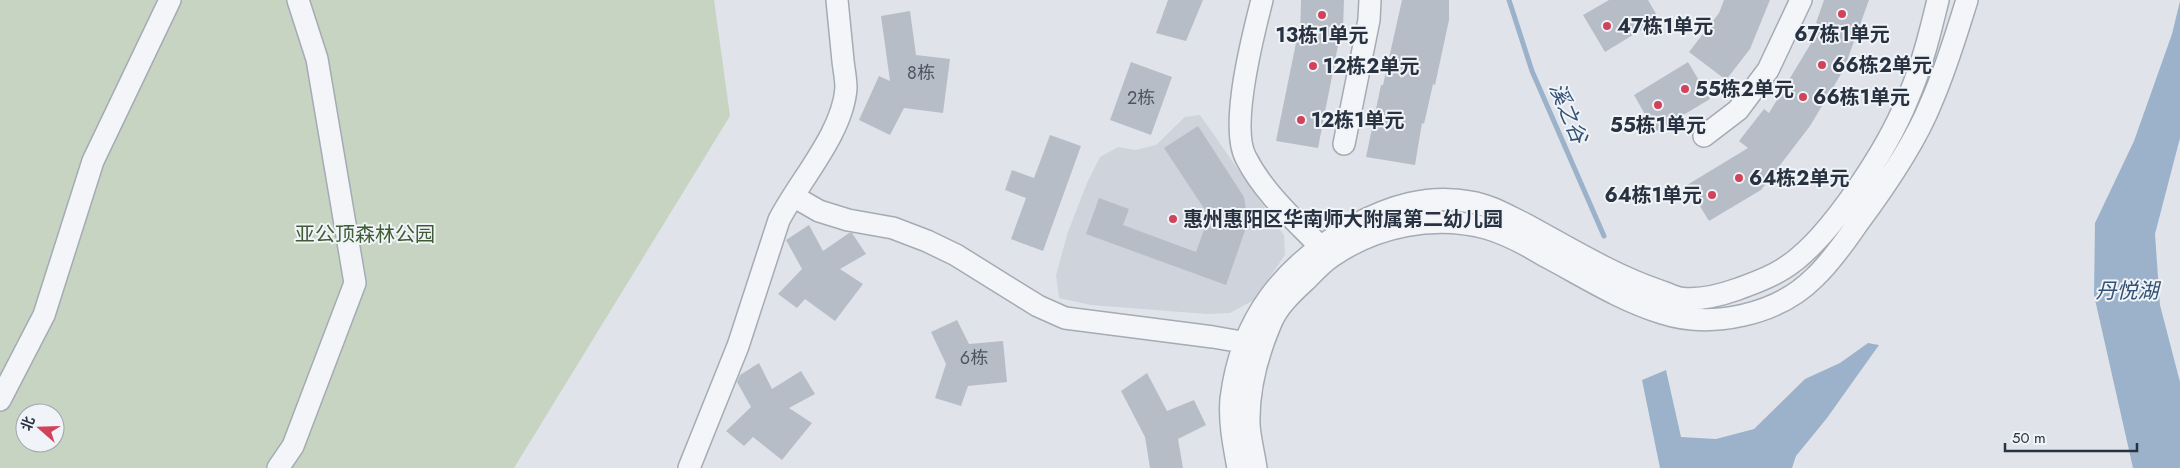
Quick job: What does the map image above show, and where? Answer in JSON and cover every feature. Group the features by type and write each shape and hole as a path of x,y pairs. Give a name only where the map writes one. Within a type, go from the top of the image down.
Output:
{"street":[{"path":"0,400 44,315 93,161 170,0"},
{"path":"278,468 292,446 355,283 317,59 298,0"},
{"path":"689,468 738,346 779,220 833,128 843,103 846,87 837,0"},
{"path":"1262,0 1246,70 1239,121 1244,156 1262,184 1325,252"},
{"path":"1344,144 1369,20 1370,0"},
{"path":"1704,136 1738,110 1768,70 1801,0"},
{"path":"1325,252 1333,237 1374,215 1408,203 1437,198 1473,202 1503,213 1635,283 1681,298 1720,295 1758,282 1784,268 1815,243 1845,206 1879,153 1908,99 1927,47 1938,0"},
{"path":"1256,468 1249,426 1255,318 1274,288 1304,259 1394,228 1422,222 1451,222 1487,228 1517,240 1618,296 1664,314 1705,321 1734,317 1764,308 1788,297 1813,280 1840,248 1870,208 1904,154 1930,106 1951,54 1966,0"},
{"path":"793,196 819,210 848,220 893,228 927,241 956,255 1038,306 1065,318 1254,344"},
{"path":"1238,468 1232,433 1231,400 1240,356 1254,344"}],"shaded area":[{"name":"惠州惠阳区华南师大附属第二幼儿园","path":"1200,115 1284,235 1285,255 1254,300 1230,313 1207,314 1091,305 1059,298 1056,275 1068,232 1087,183 1100,157 1118,147 1135,150 1156,145 1185,117"}],"green space":[{"name":"亚公顶森林公园","path":"0,0 714,0 730,116 514,468 0,468"}],"water":[{"name":"丹悦湖","path":"2180,1 2180,138 2155,234 2160,305 2180,382 2180,468 2133,468 2094,295 2095,223 2134,141 2172,34"},
{"path":"1868,343 1879,345 1827,418 1796,456 1792,468 1660,468 1642,380 1666,370 1681,437 1716,439 1754,429 1805,379 1840,363"}],"building":[{"path":"1168,0 1203,0 1186,41 1156,33"},
{"path":"1301,0 1344,0 1343,30 1341,30 1318,148 1276,141 1297,38 1300,38"},
{"path":"1402,0 1449,0 1449,20 1435,85 1433,84 1424,124 1422,123 1415,165 1366,157"},
{"path":"1609,0 1648,0 1659,19 1605,52 1583,15"},
{"path":"1724,0 1770,0 1750,49 1726,80 1689,52 1719,13"},
{"path":"1824,0 1869,0 1848,58 1850,59 1810,126 1761,190 1709,221 1687,185 1748,148 1739,141 1764,109 1769,113 1822,25 1816,23"},
{"path":"910,11 916,55 950,59 943,113 904,108 890,135 859,120 879,76 890,81 881,16"},
{"path":"1131,62 1172,77 1151,135 1110,120"},
{"path":"1688,62 1710,99 1655,132 1634,95"},
{"path":"1198,126 1244,197 1248,222 1226,285 1086,234 1099,198 1129,209 1123,225 1196,252 1209,216 1164,148"},
{"path":"1050,135 1081,146 1043,251 1011,239 1026,198 1005,190 1012,170 1034,178"},
{"path":"809,225 823,251 849,233 852,233 866,254 840,269 863,284 835,321 805,299 797,308 778,294 802,269 786,240"},
{"path":"957,320 969,344 1003,341 1007,382 968,386 961,406 935,398 946,364 931,332"},
{"path":"759,363 772,389 801,371 815,394 789,408 812,423 782,460 753,437 744,446 726,431 751,407 737,382 740,375"},
{"path":"1147,373 1167,411 1194,400 1206,425 1178,439 1183,468 1150,468 1145,437 1121,391"}],"waterway":[{"name":"溪之谷","path":"1509,0 1532,71 1604,236"}],"place":[{"name":"67栋1单元","path":"1842,14"},
{"name":"13栋1单元","path":"1322,15"},
{"name":"47栋1单元","path":"1607,26"},
{"name":"66栋2单元","path":"1822,65"},
{"name":"12栋2单元","path":"1313,66"},
{"name":"55栋2单元","path":"1685,89"},
{"name":"66栋1单元","path":"1803,97"},
{"name":"55栋1单元","path":"1658,105"},
{"name":"12栋1单元","path":"1301,120"},
{"name":"64栋2单元","path":"1739,178"},
{"name":"64栋1单元","path":"1712,195"},
{"name":"惠州惠阳区华南师大附属第二幼儿园","path":"1173,219"}]}
